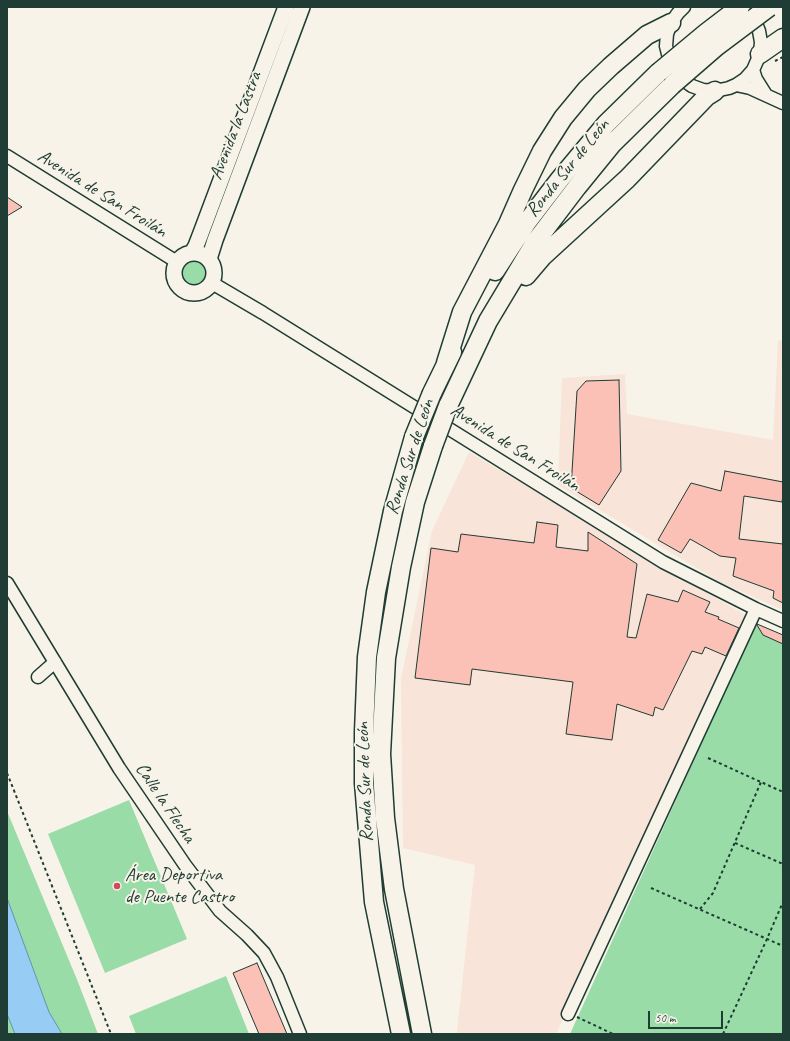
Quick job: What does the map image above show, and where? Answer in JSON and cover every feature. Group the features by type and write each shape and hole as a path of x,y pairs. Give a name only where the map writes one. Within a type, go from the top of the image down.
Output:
{"highway":[{"name":"Ronda Sur de León","path":"401,1034 374,902 364,783 364,732 367,657 376,592 393,511 414,437 446,363 495,271 527,222 560,179 606,124 658,73 740,7"},
{"name":"Ronda Sur de León","path":"422,1034 394,889 385,818 381,754 386,658 401,567 415,502 433,446 448,406 488,321 536,241 577,187 612,144 672,85 717,46 769,7"},
{"path":"446,363 462,312 508,224 542,151 563,118 587,89 611,66 677,12"},
{"path":"756,62 783,38"},
{"path":"488,321 543,256 627,179 707,96 715,91"}],"main road":[{"name":"Avenida la Lastra","path":"192,253 201,233 286,7"},
{"name":"Avenida la Lastra","path":"209,259 302,7"},
{"path":"192,253 201,254 209,259 214,267 215,275 208,289 196,294 188,293 181,289 176,283 174,276 174,269 177,262 186,254 192,253"}],"street":[{"path":"743,7 755,21 759,31 761,42 756,62 756,79 766,95"},
{"path":"677,12 667,34 666,46 668,58 682,79 692,86 703,90 715,91 736,85 745,78 756,62"},
{"path":"736,85 750,88 783,103"},
{"name":"Avenida de San Froilán","path":"7,156 177,262"},
{"name":"Avenida de San Froilán","path":"212,283 663,562 783,621"},
{"name":"Calle la Flecha","path":"7,583 119,768 185,866 220,911 264,952 277,977 300,1034"},
{"path":"568,1014 756,609"},
{"path":"38,677 55,662"}],"path":[{"path":"708,758 783,792"},
{"path":"7,773 111,1034"},
{"path":"700,910 713,893 761,782"},
{"path":"735,843 783,864"},
{"path":"650,888 783,946"},
{"path":"723,1034 783,902"},
{"path":"568,1014 613,1034"}],"shaded area":[{"path":"783,340 783,610 720,582 558,485 562,378 625,374 627,414 773,440 778,341"},
{"path":"469,452 752,619 556,1034 458,1034 457,1031 475,865 403,848 401,679 432,531"}],"green space":[{"path":"194,258 205,262 209,273 205,284 194,288 183,284 179,273 183,262"},
{"path":"756,623 783,635 783,1034 570,1034"},
{"name":"Área Deportiva de Puente Castro","path":"129,800 187,939 105,973 48,834"},
{"path":"7,811 78,982 98,1034 7,1034"},
{"path":"226,976 249,1034 136,1034 129,1016"}],"water":[{"path":"7,898 49,1012 62,1034 15,1034 7,1014"}],"building":[{"path":"7,197 22,207 7,216"},
{"path":"619,380 621,471 599,505 571,488 577,391 586,381"},
{"path":"725,471 783,482 782,502 744,496 739,539 783,544 783,603 773,598 774,591 733,576 736,558 720,556 690,539 681,553 658,540 691,483 721,491"},
{"path":"537,522 558,525 556,547 588,551 588,532 637,564 627,637 636,638 647,594 678,602 683,590 710,602 705,612 719,617 718,619 739,628 726,656 705,647 702,654 692,651 663,710 655,707 653,716 617,704 612,740 566,734 573,682 472,669 470,685 415,678 431,548 458,552 461,534 534,543"},
{"path":"757,624 783,635 783,644 763,635"},
{"path":"257,963 287,1034 259,1034 233,973"}],"place":[{"name":"Área Deportiva de Puente Castro","path":"117,886"}]}
